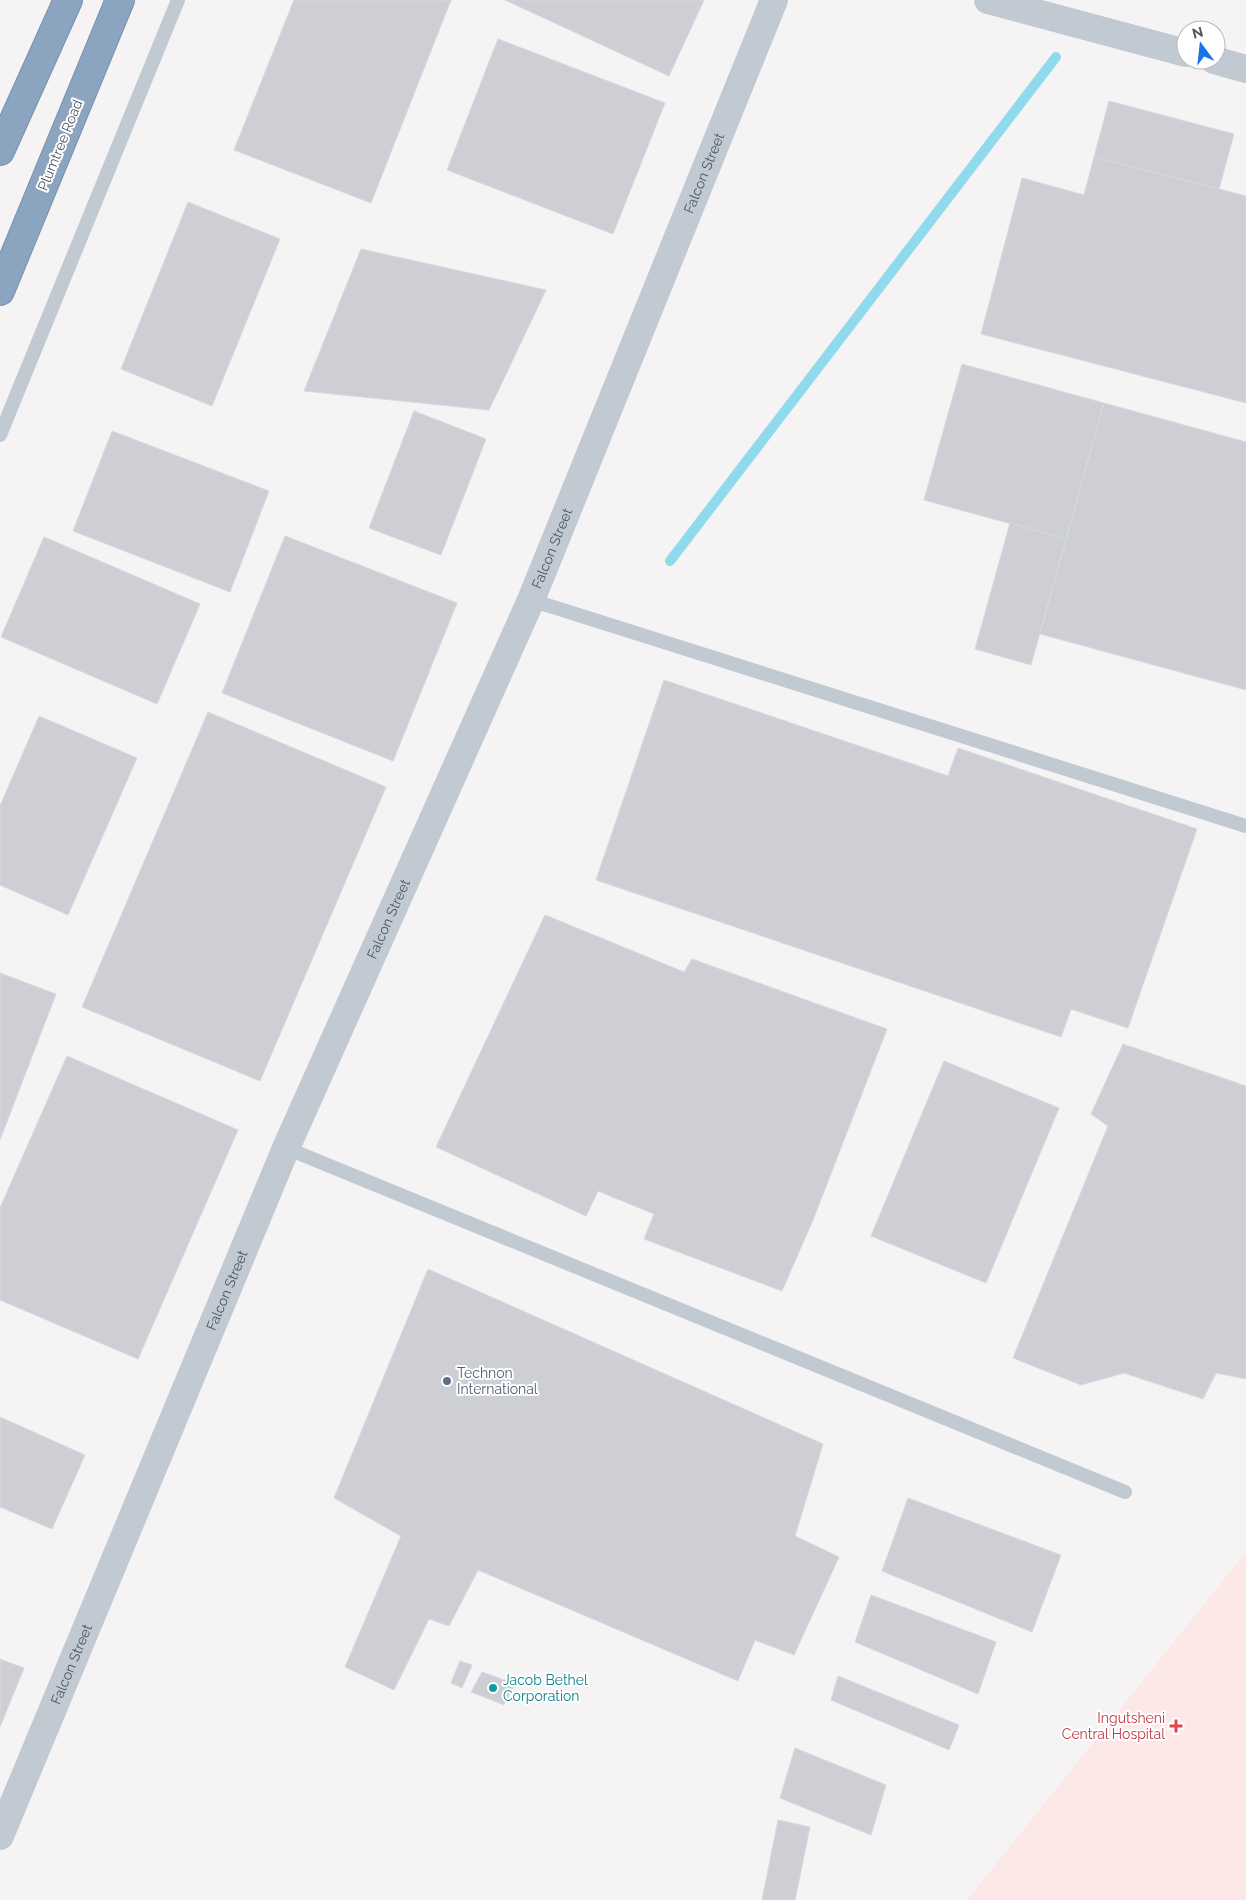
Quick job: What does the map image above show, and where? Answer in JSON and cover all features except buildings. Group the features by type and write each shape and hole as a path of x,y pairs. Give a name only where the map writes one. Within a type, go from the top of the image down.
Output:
{"highway":[{"path":"0,151 68,0"},
{"name":"Plumtree Road","path":"0,291 120,0"}],"street":[{"name":"Falcon Street","path":"0,1836 286,1148 531,600 774,0"},
{"path":"988,0 1176,50"},
{"path":"1226,63 1246,69"}],"lane":[{"path":"0,435 178,0"},
{"path":"531,600 1246,826"},
{"path":"286,1148 1125,1492"}],"shaded area":[{"name":"Ingutsheni Central Hospital","path":"1246,1552 1246,1900 967,1900"}],"waterway":[{"path":"670,561 1056,57"}],"place":[{"name":"Technon International","path":"447,1381"},
{"name":"Jacob Bethel Corporation","path":"493,1688"},
{"name":"Ingutsheni Central Hospital","path":"1176,1726"}]}
